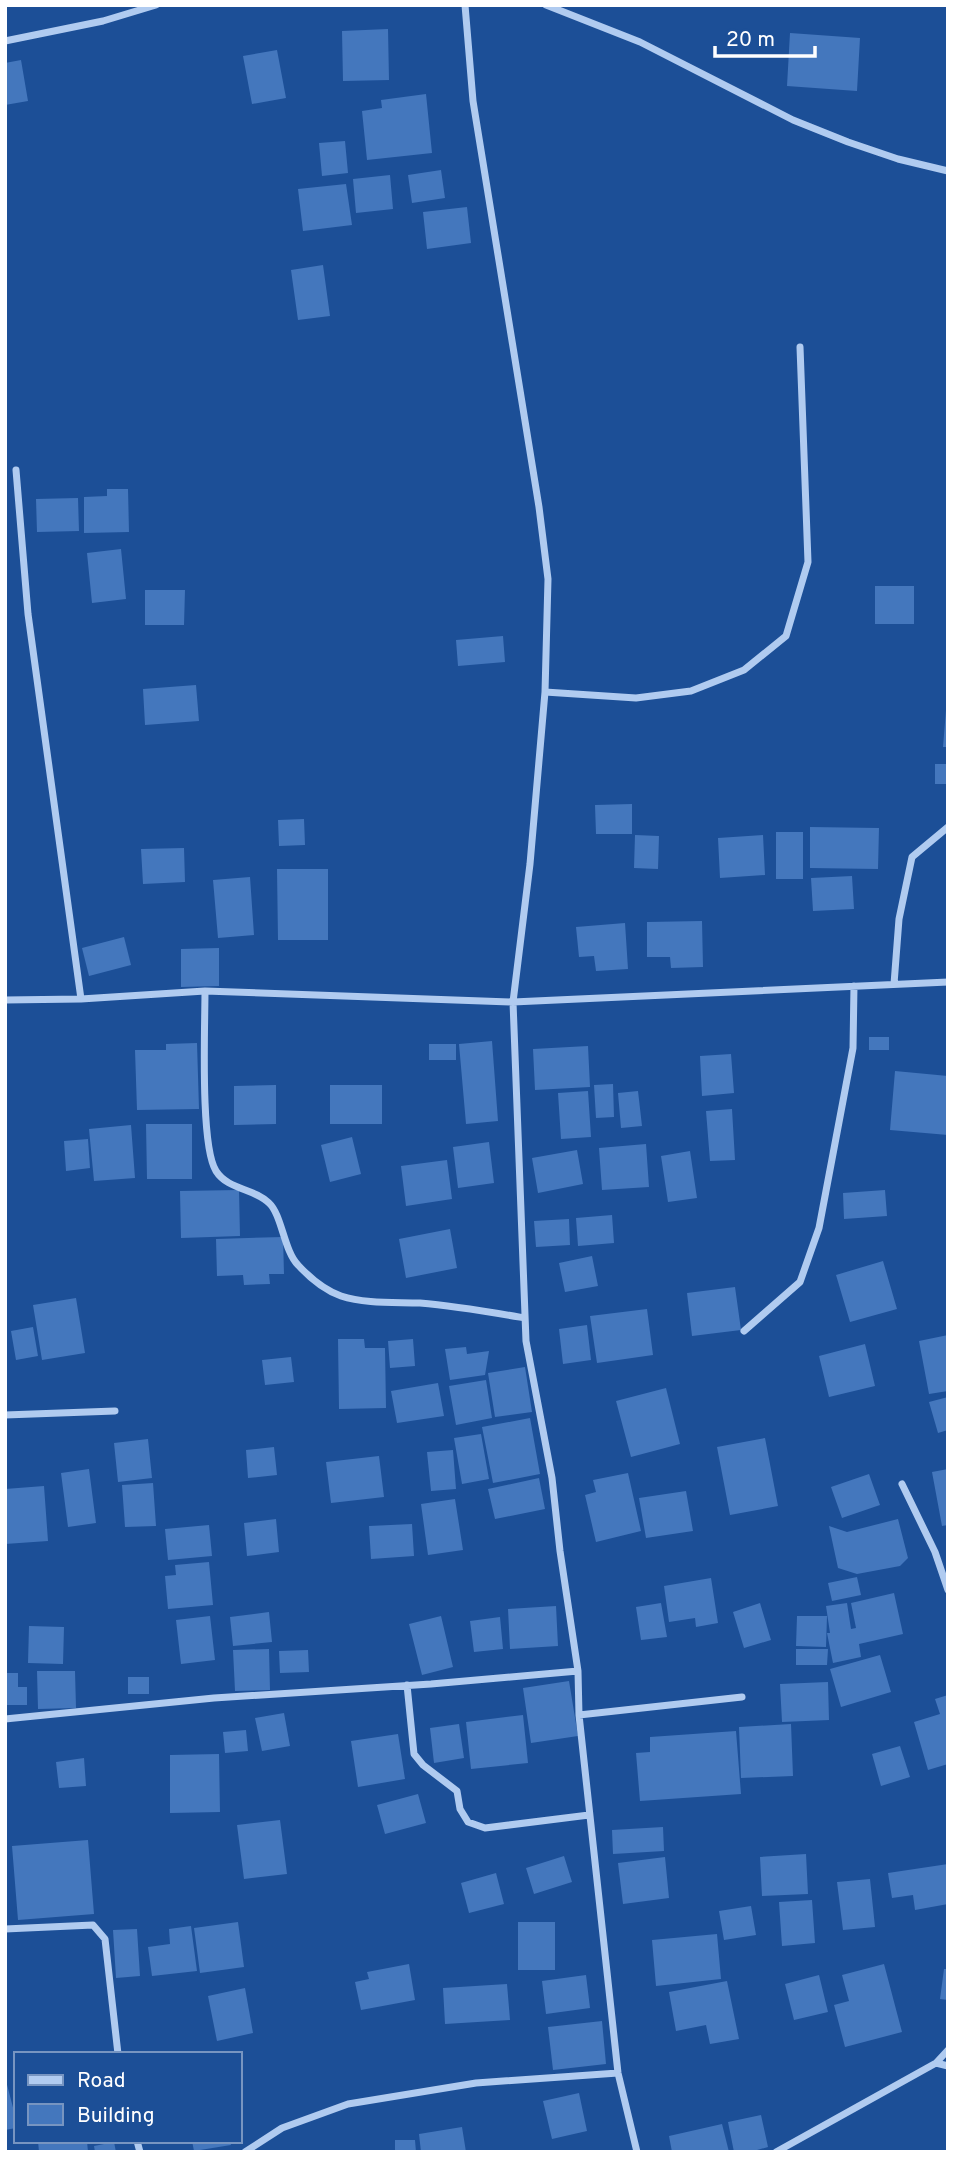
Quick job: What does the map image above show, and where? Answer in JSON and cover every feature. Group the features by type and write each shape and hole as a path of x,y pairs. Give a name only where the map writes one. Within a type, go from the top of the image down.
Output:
{"street":[{"path":"5,41 103,21 156,5"},
{"path":"465,5 473,101 539,508 548,579 545,692 530,864 513,1002 526,1340 552,1478 578,1671 579,1715 618,2073 637,2152"},
{"path":"546,5 639,42 815,129 898,159 948,171"},
{"path":"545,692 636,698 691,691 744,670 786,636 808,562 800,347"},
{"path":"16,470 28,614 82,999"},
{"path":"894,984 899,919 912,857 948,827"},
{"path":"5,1000 82,999 205,991 513,1002 948,982"},
{"path":"744,1331 800,1282 818,1228 853,1048 854,986"},
{"path":"205,991 206,1122 215,1171 229,1184 254,1193 271,1204 295,1262 318,1284 341,1296 372,1301 466,1307 526,1318"},
{"path":"5,1415 115,1411"},
{"path":"902,1484 935,1552 948,1590"},
{"path":"5,1719 214,1698 578,1671"},
{"path":"407,1685 414,1754 423,1765 457,1791 460,1809 468,1822 485,1828 589,1815"},
{"path":"579,1715 742,1697"},
{"path":"5,1929 93,1925 104,1939 118,2052"},
{"path":"776,2152 936,2063 948,2050"},
{"path":"936,2063 948,2066"},
{"path":"245,2152 282,2128 348,2104 476,2083 618,2073"}],"building":[{"path":"388,29 389,80 343,81 342,31"},
{"path":"790,33 860,38 857,91 787,86"},
{"path":"277,50 286,98 252,104 243,56"},
{"path":"21,60 28,101 5,105 5,63"},
{"path":"426,94 432,153 367,160 362,111 382,108 381,100"},
{"path":"345,141 348,173 322,176 319,143"},
{"path":"441,170 445,198 412,203 408,175"},
{"path":"390,175 393,209 356,213 353,179"},
{"path":"346,184 352,225 303,231 298,189"},
{"path":"467,207 471,243 427,249 423,212"},
{"path":"323,265 330,316 298,320 291,270"},
{"path":"107,489 128,489 129,532 84,533 84,497 107,496"},
{"path":"78,498 79,531 37,532 36,499"},
{"path":"121,549 126,599 92,603 87,553"},
{"path":"875,586 914,586 914,624 875,624"},
{"path":"145,590 185,590 184,625 145,625"},
{"path":"503,636 505,662 458,666 456,640"},
{"path":"196,685 199,721 145,725 143,689"},
{"path":"946,710 948,747 943,747"},
{"path":"935,764 948,764 948,784 935,784"},
{"path":"632,804 632,834 596,834 595,805"},
{"path":"304,819 305,845 279,846 278,820"},
{"path":"810,827 879,828 878,869 810,868"},
{"path":"776,832 803,832 803,879 776,879"},
{"path":"635,835 659,836 658,869 634,868"},
{"path":"763,835 765,875 720,878 718,838"},
{"path":"184,848 185,882 143,884 141,849"},
{"path":"277,869 328,869 328,940 278,940"},
{"path":"852,876 854,909 813,911 811,878"},
{"path":"250,877 254,935 218,938 213,880"},
{"path":"702,921 703,967 671,968 670,957 647,957 647,922"},
{"path":"625,923 628,969 596,971 594,956 579,957 576,927"},
{"path":"124,937 131,965 89,976 82,948"},
{"path":"219,948 219,986 181,987 181,949"},
{"path":"869,1037 889,1037 889,1050 869,1050"},
{"path":"492,1041 498,1121 466,1124 459,1044"},
{"path":"197,1043 199,1109 137,1110 135,1050 166,1050 166,1044"},
{"path":"429,1044 456,1044 456,1060 429,1060"},
{"path":"588,1046 590,1087 535,1090 533,1049"},
{"path":"731,1054 734,1093 702,1096 700,1056"},
{"path":"895,1071 948,1076 948,1135 890,1130"},
{"path":"613,1084 614,1117 596,1118 594,1085"},
{"path":"276,1085 276,1124 234,1125 234,1086"},
{"path":"330,1085 382,1085 382,1124 330,1124"},
{"path":"588,1091 591,1137 561,1139 558,1093"},
{"path":"638,1091 642,1126 621,1128 618,1093"},
{"path":"732,1109 735,1160 710,1161 706,1111"},
{"path":"146,1124 192,1124 192,1179 147,1179"},
{"path":"131,1125 135,1178 94,1181 89,1129"},
{"path":"352,1137 361,1174 330,1182 321,1145"},
{"path":"88,1139 90,1168 66,1171 64,1141"},
{"path":"489,1142 494,1183 458,1188 453,1147"},
{"path":"646,1144 649,1187 602,1190 599,1148"},
{"path":"577,1150 583,1184 538,1193 532,1158"},
{"path":"690,1151 697,1198 668,1202 661,1156"},
{"path":"447,1160 452,1199 406,1206 401,1166"},
{"path":"239,1190 240,1236 181,1238 180,1191"},
{"path":"885,1190 887,1216 844,1219 843,1193"},
{"path":"612,1215 614,1243 578,1246 576,1218"},
{"path":"569,1219 570,1245 536,1247 534,1221"},
{"path":"450,1229 457,1268 406,1278 399,1239"},
{"path":"283,1237 284,1274 269,1274 270,1284 244,1285 243,1275 217,1276 216,1239"},
{"path":"592,1256 598,1286 565,1292 559,1263"},
{"path":"883,1261 897,1309 850,1322 836,1275"},
{"path":"735,1287 741,1330 692,1336 687,1293"},
{"path":"76,1298 85,1353 42,1360 33,1305"},
{"path":"647,1309 653,1355 597,1363 590,1316"},
{"path":"587,1325 591,1360 563,1364 559,1329"},
{"path":"33,1327 38,1356 16,1360 11,1331"},
{"path":"948,1335 948,1391 929,1394 919,1341"},
{"path":"338,1339 364,1339 365,1348 385,1348 386,1408 339,1409"},
{"path":"413,1339 415,1366 390,1368 388,1341"},
{"path":"865,1344 875,1386 829,1397 819,1356"},
{"path":"466,1347 467,1354 489,1351 485,1375 450,1380 445,1349"},
{"path":"291,1357 294,1382 265,1385 262,1360"},
{"path":"525,1367 532,1412 495,1417 488,1373"},
{"path":"486,1380 492,1418 456,1425 449,1386"},
{"path":"438,1383 444,1416 397,1423 391,1391"},
{"path":"666,1388 680,1444 631,1457 616,1401"},
{"path":"948,1397 948,1430 938,1433 929,1402"},
{"path":"530,1418 540,1474 493,1483 482,1427"},
{"path":"481,1434 489,1479 462,1484 454,1438"},
{"path":"765,1438 778,1506 730,1515 717,1447"},
{"path":"148,1439 152,1478 118,1482 114,1443"},
{"path":"274,1447 277,1475 248,1478 246,1450"},
{"path":"453,1450 456,1489 431,1491 427,1452"},
{"path":"379,1456 384,1497 331,1503 326,1462"},
{"path":"89,1469 96,1523 68,1527 61,1473"},
{"path":"948,1469 948,1525 942,1526 932,1472"},
{"path":"628,1473 641,1531 596,1542 585,1495 596,1492 593,1480"},
{"path":"869,1474 880,1505 842,1518 831,1487"},
{"path":"539,1478 545,1509 495,1519 488,1489"},
{"path":"153,1483 156,1526 125,1527 122,1485"},
{"path":"44,1486 48,1541 5,1544 5,1489"},
{"path":"686,1491 693,1531 646,1538 639,1498"},
{"path":"455,1499 463,1550 428,1555 421,1504"},
{"path":"276,1519 279,1552 247,1556 244,1523"},
{"path":"898,1519 908,1558 900,1566 857,1574 838,1568 829,1526 847,1532"},
{"path":"412,1524 414,1556 371,1559 369,1526"},
{"path":"209,1525 212,1556 168,1560 165,1529"},
{"path":"209,1562 213,1605 168,1609 165,1576 176,1575 175,1565"},
{"path":"857,1577 861,1595 832,1601 828,1583"},
{"path":"711,1578 718,1623 696,1627 695,1618 669,1622 664,1586"},
{"path":"894,1593 903,1634 859,1644 861,1657 833,1663 827,1633 830,1633 826,1606 847,1603 851,1629 856,1628 851,1603"},
{"path":"661,1603 667,1637 641,1640 636,1607"},
{"path":"760,1603 771,1640 744,1648 733,1612"},
{"path":"556,1606 558,1646 510,1649 508,1609"},
{"path":"269,1612 272,1642 233,1646 230,1617"},
{"path":"210,1616 215,1660 181,1664 176,1620"},
{"path":"441,1616 453,1667 422,1675 409,1624"},
{"path":"797,1616 827,1616 826,1647 796,1646"},
{"path":"500,1617 503,1649 474,1652 470,1621"},
{"path":"29,1626 64,1627 63,1664 28,1663"},
{"path":"269,1649 270,1690 235,1691 233,1650"},
{"path":"796,1649 828,1649 827,1665 796,1665"},
{"path":"308,1650 309,1672 280,1673 279,1651"},
{"path":"880,1655 891,1692 841,1707 830,1669"},
{"path":"37,1671 75,1671 76,1708 38,1709"},
{"path":"5,1673 18,1673 18,1687 27,1687 27,1705 5,1705"},
{"path":"128,1677 149,1677 149,1694 128,1694"},
{"path":"569,1681 578,1736 531,1743 523,1688"},
{"path":"828,1682 829,1720 782,1722 780,1684"},
{"path":"948,1695 948,1764 928,1770 914,1722 940,1714 935,1699"},
{"path":"284,1713 290,1746 262,1751 255,1718"},
{"path":"523,1715 528,1763 471,1769 466,1722"},
{"path":"459,1724 464,1758 434,1763 430,1728"},
{"path":"791,1724 793,1776 741,1778 739,1727"},
{"path":"246,1730 248,1751 225,1753 223,1732"},
{"path":"736,1731 741,1794 640,1801 636,1753 650,1752 650,1737"},
{"path":"398,1734 405,1779 358,1787 351,1741"},
{"path":"900,1746 910,1777 881,1786 872,1754"},
{"path":"219,1754 220,1812 170,1813 170,1755"},
{"path":"84,1758 86,1786 59,1788 56,1762"},
{"path":"418,1794 426,1823 385,1834 377,1805"},
{"path":"280,1820 287,1874 244,1879 237,1825"},
{"path":"663,1827 664,1851 613,1854 612,1830"},
{"path":"88,1840 94,1914 18,1920 12,1846"},
{"path":"806,1854 808,1894 762,1896 760,1857"},
{"path":"564,1856 572,1882 534,1894 526,1868"},
{"path":"665,1857 669,1898 623,1904 618,1863"},
{"path":"948,1864 948,1904 915,1910 913,1895 892,1898 888,1873"},
{"path":"496,1873 504,1904 469,1913 461,1883"},
{"path":"870,1879 875,1927 843,1930 837,1882"},
{"path":"812,1900 815,1943 782,1946 779,1902"},
{"path":"751,1906 756,1935 724,1940 719,1911"},
{"path":"238,1922 244,1967 200,1973 194,1928"},
{"path":"518,1922 555,1922 555,1970 518,1970"},
{"path":"191,1926 197,1971 152,1976 148,1947 170,1944 169,1929"},
{"path":"137,1929 140,1976 116,1978 113,1930"},
{"path":"717,1934 721,1979 656,1986 652,1940"},
{"path":"409,1964 415,2000 361,2010 355,1982 369,1979 367,1972"},
{"path":"884,1964 902,2032 845,2047 834,2005 849,2001 842,1975"},
{"path":"944,1969 948,1969 948,2000 940,1999"},
{"path":"586,1975 590,2008 546,2014 542,1981"},
{"path":"819,1975 828,2012 794,2020 785,1984"},
{"path":"727,1981 739,2039 710,2044 706,2025 676,2031 669,1992"},
{"path":"507,1984 510,2020 445,2024 443,1988"},
{"path":"245,1988 253,2033 217,2041 208,1996"},
{"path":"602,2021 606,2064 553,2070 548,2027"},
{"path":"5,2077 14,2111 14,2128 5,2130"},
{"path":"579,2093 587,2131 552,2139 543,2101"},
{"path":"761,2115 768,2147 750,2152 734,2152 728,2122"},
{"path":"722,2124 729,2152 672,2152 669,2136"},
{"path":"462,2127 466,2152 421,2152 419,2134"},
{"path":"395,2140 415,2140 416,2152 395,2152"},
{"path":"38,2143 87,2143 88,2152 39,2152"},
{"path":"114,2143 116,2152 95,2152 94,2146"},
{"path":"192,2143 231,2145 194,2151"}]}
